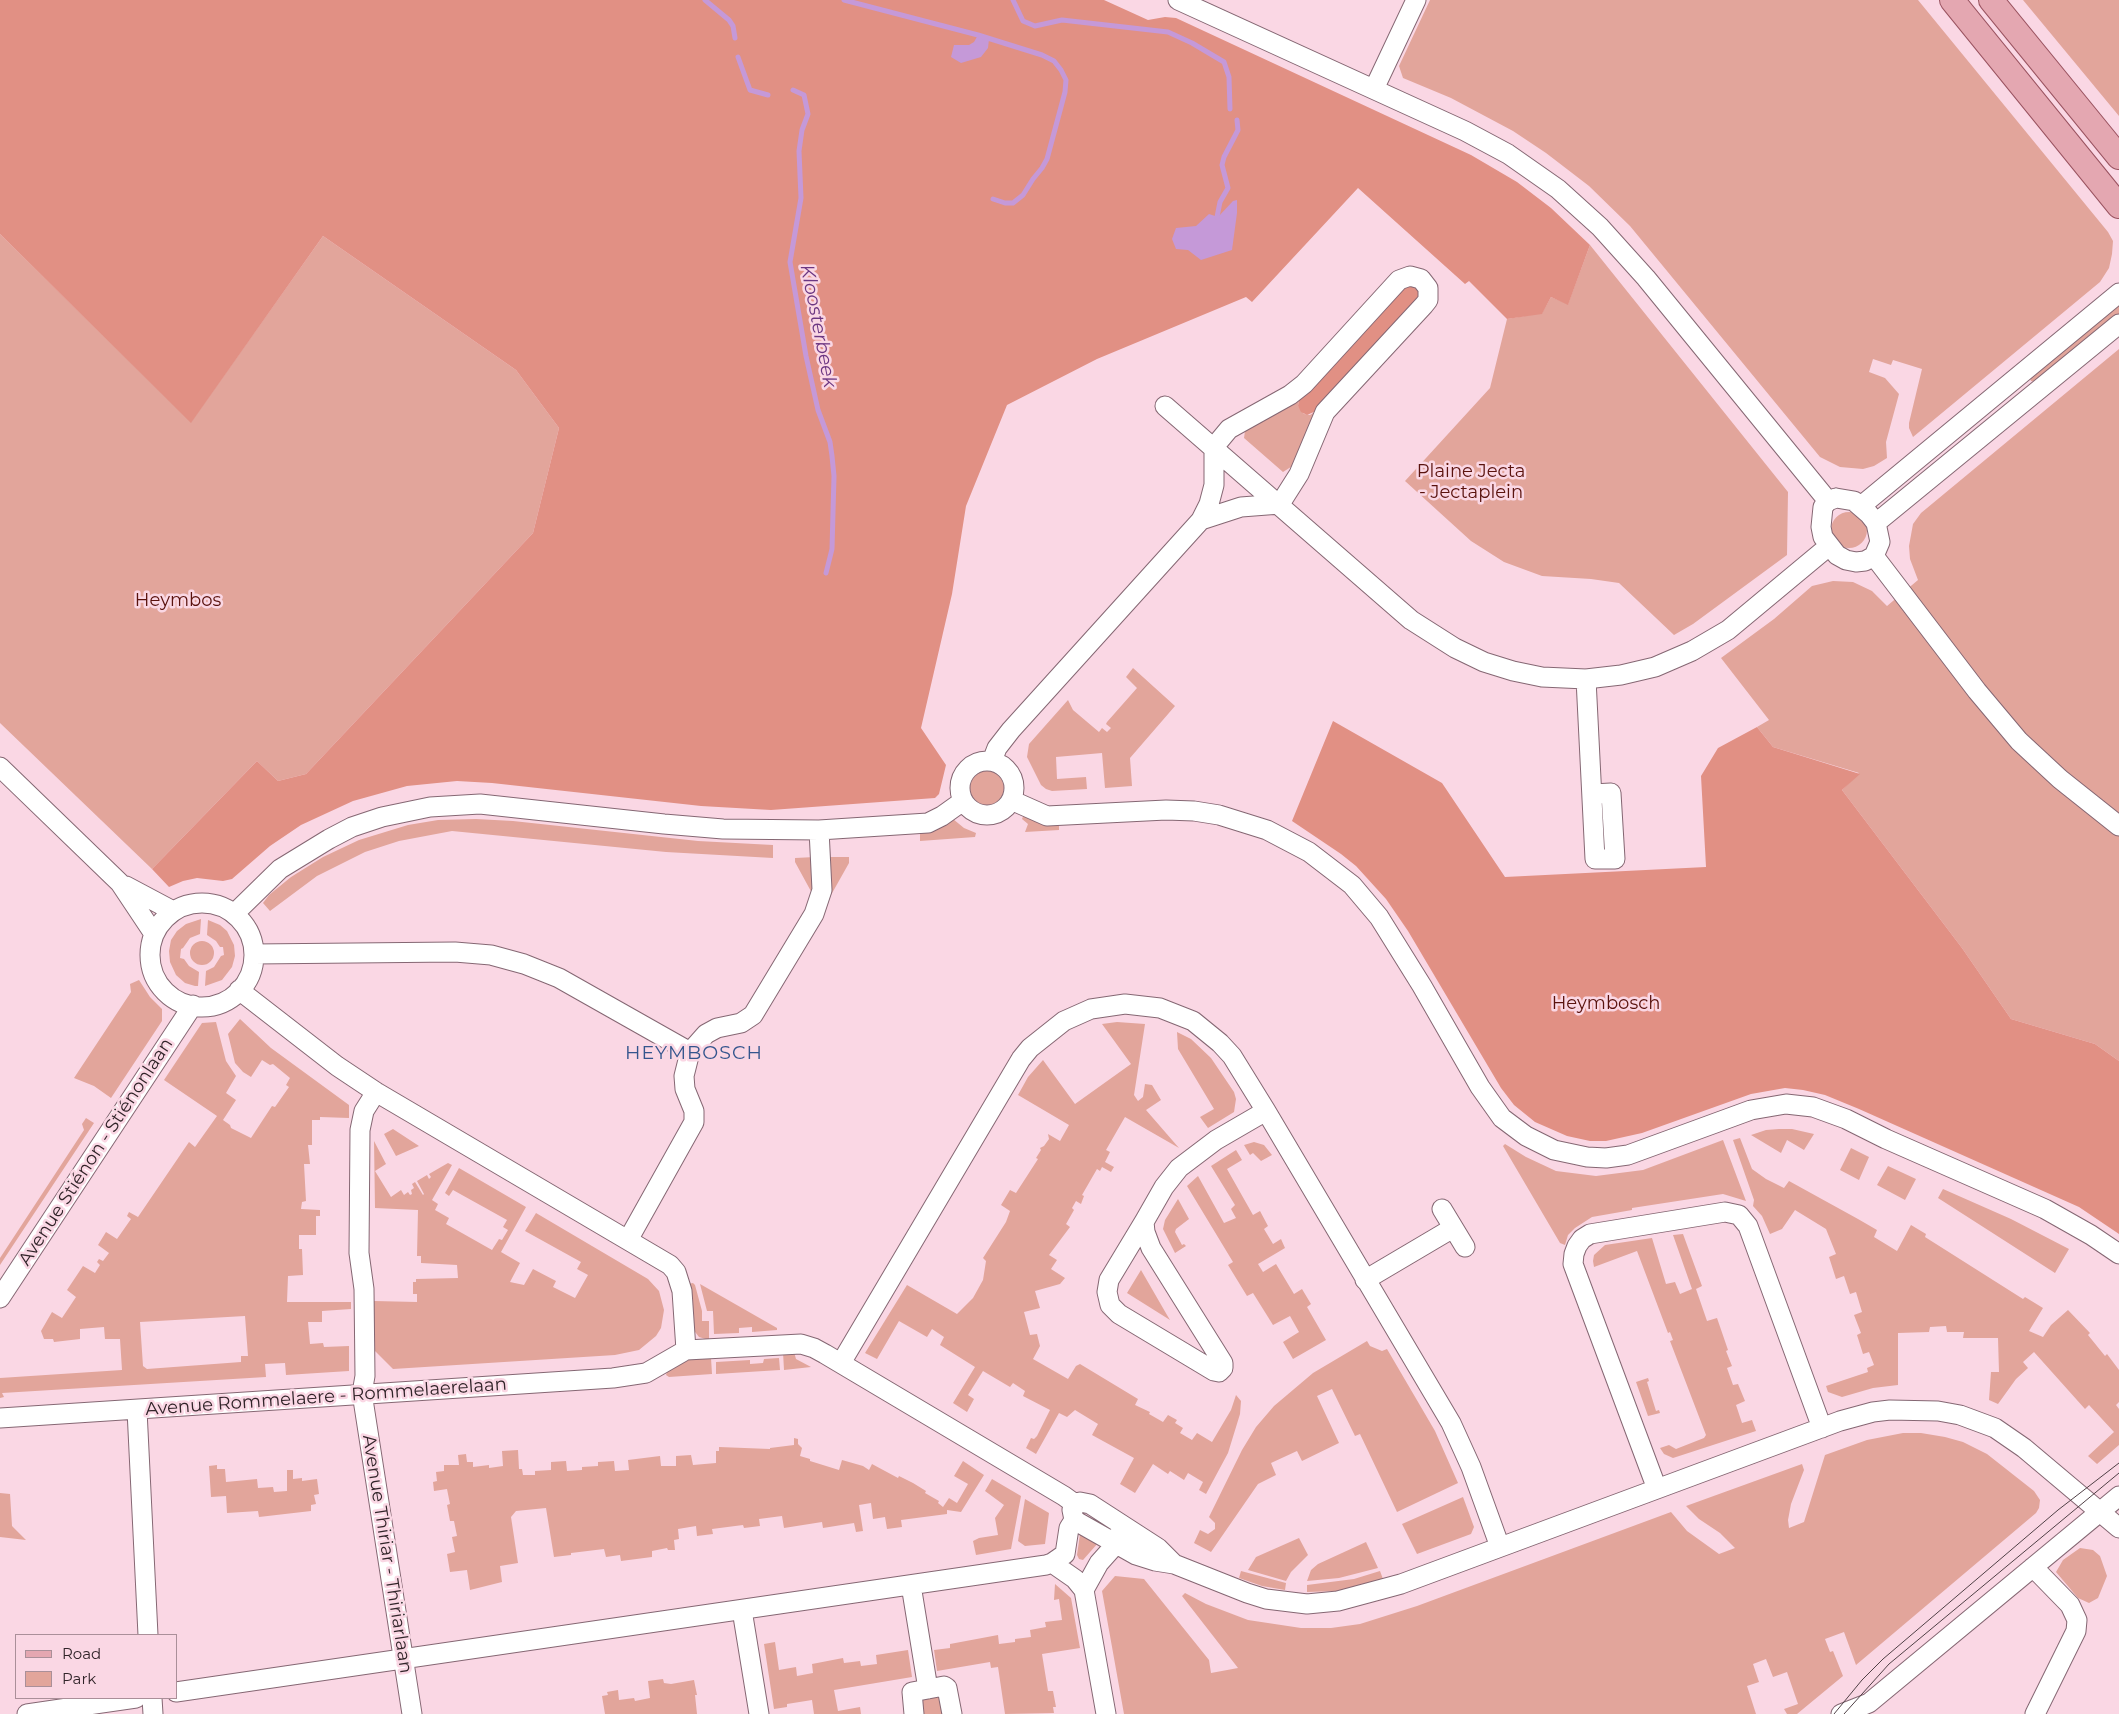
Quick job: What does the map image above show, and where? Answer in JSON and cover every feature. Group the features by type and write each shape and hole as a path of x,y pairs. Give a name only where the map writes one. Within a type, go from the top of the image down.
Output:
{"main road":[{"path":"1952,0 2119,206"},
{"path":"1991,0 2119,157"}],"street":[{"path":"1178,0 1464,130 1508,154 1558,189 1577,204 1600,227 1646,278 1828,501"},
{"path":"1374,89 1416,0"},
{"path":"992,761 997,748 1011,730 1201,520 1210,504 1214,485 1214,447 1229,429 1290,395 1304,384 1399,280 1410,276 1421,279 1428,288 1429,294 1424,305 1325,412 1299,474 1280,504"},
{"path":"1861,506 2119,293"},
{"path":"1876,523 2119,324"},
{"path":"1165,406 1280,504 1410,620 1455,648 1484,662 1513,671 1542,677 1586,679 1621,675 1655,666 1709,642 1754,609 1829,546"},
{"path":"1836,498 1845,498 1861,506 1876,523 1880,542 1874,556 1865,561 1856,562 1846,560 1829,546 1823,537 1821,527 1823,507 1828,501 1836,498"},
{"path":"1201,520 1240,507 1280,504"},
{"path":"1874,556 1977,691 2013,734 2060,779 2119,826"},
{"path":"1586,679 1593,794"},
{"path":"992,761 1000,764 1011,776 1013,784 1011,800 1000,811 984,814 970,809 963,801 960,788 964,772 977,763 992,761"},
{"path":"0,767 120,883 154,934"},
{"path":"1011,800 1047,816 1166,810 1194,811 1219,815 1266,830 1309,852 1352,885 1379,917 1422,986 1480,1087 1502,1118 1526,1136 1554,1150 1588,1157 1606,1158 1628,1155 1752,1110 1786,1104 1813,1107 1846,1119 2045,1209 2091,1234 2119,1254"},
{"path":"234,914 265,882 309,850 352,827 382,817 430,807 480,804 674,825 819,830 928,823 942,816 963,801"},
{"path":"628,1240 694,1122 694,1111 685,1089 684,1076 690,1052 697,1042 712,1031 729,1024 741,1023 753,1015 814,914 822,890 819,830"},
{"path":"120,883 174,911"},
{"path":"194,903 206,903 226,908 234,914 248,932 254,954 252,967 247,979 239,990 219,1003 203,1006 193,1005 174,998 159,984 154,975 150,956 154,934 159,925 174,911 194,903"},
{"path":"254,954 455,952 491,955 524,964 558,978 690,1052"},
{"path":"239,990 337,1066 376,1092 670,1265 676,1272 682,1291 686,1350 801,1344 814,1348 1064,1496 1074,1512 1116,1544 1136,1555 1174,1564 1247,1594 1306,1604 1338,1601 1365,1595 1401,1584 1822,1428 1857,1416 1890,1410 1938,1411 1969,1418 1994,1428 2010,1438 2119,1528"},
{"path":"841,1363 1021,1059 1041,1038 1064,1021 1090,1009 1125,1004 1143,1004 1177,1014 1207,1031 1232,1056 1458,1436 1500,1547"},
{"name":"Avenue Stiénon - Stiénonlaan","path":"0,1298 193,1005"},
{"name":"Avenue Thiriar - Thiriarlaan","path":"376,1092 364,1111 360,1130 360,1253 364,1299 365,1376 362,1393 412,1714"},
{"path":"1144,1222 1144,1232 1151,1248 1223,1364 1223,1368 1219,1372 1214,1371 1119,1314 1110,1304 1107,1292 1109,1280 1164,1187 1179,1168 1216,1140 1266,1111"},
{"path":"1442,1209 1464,1247"},
{"path":"1657,1489 1573,1264 1577,1246 1582,1239 1590,1234 1725,1212 1739,1215 1748,1226 1822,1428"},
{"path":"1365,1280 1453,1228"},
{"name":"Avenue Rommelaere - Rommelaerelaan","path":"0,1418 613,1378 641,1374 686,1350"},
{"path":"137,1410 148,1634"},
{"path":"1842,1714 1869,1703 2119,1496"},
{"path":"178,1692 1052,1564 1065,1554 1069,1528 1074,1512 1086,1502 1158,1548 1174,1564"},
{"path":"1084,1590 1099,1563 1116,1544 1119,1532 1112,1518"},
{"path":"1052,1564 1075,1579 1084,1590 1106,1714"},
{"path":"2033,1567 2070,1605 2077,1620 2076,1631 2035,1714"},
{"path":"912,1585 928,1689"},
{"path":"742,1610 759,1714"},
{"path":"914,1714 911,1693 944,1686 947,1688 952,1714"},
{"path":"27,1714 129,1699"},
{"path":"152,1699 153,1714"}],"green space":[{"path":"0,0 1104,0 1148,20 1165,17 1176,18 1471,155 1517,182 1551,208 1590,245 1568,305 1551,297 1542,314 1507,319 1469,281 1465,284 1358,188 1252,302 1246,297 1097,359 1007,405 966,506 952,594 921,728 946,765 939,794 935,798 771,810 701,806 492,783 457,781 407,786 353,801 301,825 270,846 232,879 223,881 197,878 169,887 152,869 257,761 278,781 306,774 533,533 559,428 516,370 323,236 191,423 0,234"},
{"path":"1430,0 1918,0 2108,232 2113,241 2109,268 2100,282 1913,437 1909,423 1922,369 1893,360 1891,365 1873,359 1869,372 1885,378 1899,394 1886,442 1887,458 1874,466 1863,469 1840,467 1820,457 1630,226 1589,186 1546,153 1513,131 1451,98 1403,78 1399,66"},
{"path":"2023,0 2119,0 2119,116"},
{"name":"Heymbos","path":"0,234 191,422 323,236 516,370 559,428 533,533 306,774 278,781 257,761 152,869 0,723"},
{"name":"Plaine Jecta - Jectaplein","path":"1590,245 1788,492 1787,555 1693,624 1674,635 1619,583 1542,576 1504,562 1471,541 1405,481 1490,388 1507,319 1542,313 1551,297 1568,304"},
{"path":"1414,284 1421,294 1316,411 1307,415 1301,412 1298,406 1299,399 1404,286"},
{"path":"2119,303 2119,314 2037,382 2031,381 2030,378"},
{"path":"2119,349 2119,1061 2095,1044 2011,1019 1962,948 1842,790 1859,773 1773,747 1757,727 1769,720 1721,658 1774,619 1812,586 1833,581 1853,582 1872,591 1887,606 1918,580 1910,559 1909,546 1913,524 1921,513"},
{"path":"1299,399 1298,406 1304,414 1310,415 1316,411 1294,465 1283,472 1244,438 1245,431 1250,426"},
{"path":"1849,512 1861,518 1867,530 1861,542 1849,548 1837,542 1831,530 1837,518"},
{"path":"1133,668 1175,706 1130,758 1132,786 1105,788 1102,753 1056,757 1057,779 1086,777 1087,789 1052,791 1046,789 1041,785 1027,757 1029,744 1068,700 1073,710 1099,732 1102,728 1107,732 1111,728 1106,724 1107,722 1137,688 1126,677"},
{"name":"Heymbosch","path":"1333,721 1442,783 1505,877 1706,867 1701,776 1718,748 1757,727 1773,747 1860,774 1842,790 1962,948 2011,1019 2095,1044 2119,1061 2119,1234 2079,1207 1859,1109 1825,1095 1803,1090 1785,1088 1751,1094 1642,1133 1606,1141 1590,1141 1567,1136 1535,1122 1514,1105 1501,1088 1408,931 1386,899 1356,866 1292,821"},
{"path":"987,771 999,776 1004,788 999,800 987,805 975,800 970,788 975,776"},
{"path":"1024,814 1059,823 1059,830 1025,832 1028,824 1022,819"},
{"path":"476,819 513,821 698,841 773,845 773,858 666,852 452,831 399,841 365,852 317,876 270,911 263,903 269,895 291,877 323,857 359,840 408,825 438,820"},
{"path":"953,819 964,828 976,833 975,837 920,841 920,833 937,830"},
{"path":"815,857 813,895 795,862 795,858"},
{"path":"829,857 849,857 849,863 831,895 829,894"},
{"path":"201,919 200,934 190,938 181,949 180,958 184,959 189,966 199,972 198,986 195,986 185,983 176,975 170,962 169,951 171,940 177,931 186,924"},
{"path":"208,920 220,925 227,931 234,945 235,956 232,967 222,980 205,986 206,971 214,967 221,956 224,955 223,947 220,947 216,941 207,935"},
{"path":"202,941 207,942 213,948 213,958 207,964 202,965 197,964 191,958 190,953 191,948 197,942"},
{"path":"139,980 150,997 162,1009 162,1021 111,1098 94,1086 74,1078 131,992 130,984"},
{"path":"240,1019 271,1048 349,1105 349,1118 320,1117 320,1120 312,1120 312,1145 308,1145 310,1164 304,1164 306,1201 302,1202 301,1209 320,1210 320,1216 316,1216 316,1235 299,1235 299,1249 302,1249 303,1275 288,1276 287,1302 351,1302 351,1309 322,1311 322,1322 308,1322 310,1344 323,1343 324,1347 349,1346 349,1371 286,1375 285,1363 265,1364 266,1377 2,1393 4,1397 0,1398 0,1378 122,1370 120,1339 105,1339 104,1327 80,1329 80,1339 54,1342 53,1339 44,1339 41,1331 52,1312 62,1318 76,1297 67,1290 83,1266 95,1273 100,1265 97,1262 99,1259 103,1261 109,1253 98,1245 106,1232 117,1239 131,1219 127,1216 129,1212 138,1217 189,1142 195,1147 217,1116 164,1080 202,1023 216,1022 226,1061 236,1076 226,1093 236,1100 223,1120 231,1128 251,1138 272,1106 275,1107 289,1087 286,1085 290,1078 273,1064 270,1065 262,1060 251,1077 243,1072 235,1063 228,1034","holes":["245,1316 248,1356 241,1356 241,1362 147,1369 143,1366 140,1322"]},
{"path":"1117,1022 1145,1024 1134,1095 1138,1101 1143,1097 1145,1084 1152,1085 1161,1100 1146,1110 1179,1148 1125,1117 1106,1150 1110,1152 1105,1162 1114,1167 1111,1172 1102,1167 1100,1171 1097,1169 1082,1195 1084,1196 1081,1204 1076,1201 1072,1208 1074,1210 1066,1224 1070,1227 1049,1255 1057,1260 1051,1269 1065,1278 1060,1284 1035,1291 1040,1308 1024,1312 1030,1335 1037,1334 1040,1346 1033,1359 1068,1379 1076,1366 1080,1364 1138,1399 1135,1405 1150,1412 1149,1414 1163,1422 1168,1415 1177,1420 1175,1423 1183,1428 1180,1433 1192,1440 1197,1433 1212,1442 1231,1410 1236,1395 1241,1401 1240,1414 1228,1453 1206,1494 1199,1490 1203,1482 1188,1473 1184,1480 1170,1471 1168,1474 1153,1464 1135,1493 1120,1484 1134,1458 1092,1435 1098,1424 1075,1410 1067,1417 1059,1413 1036,1454 1026,1448 1031,1438 1034,1439 1037,1436 1050,1410 1023,1396 1025,1391 1013,1383 1010,1387 983,1371 968,1395 974,1399 967,1412 953,1403 975,1367 940,1345 944,1337 932,1329 927,1337 899,1321 877,1359 865,1353 907,1285 957,1314 973,1298 983,1280 986,1261 983,1258 1006,1222 1010,1211 1001,1205 1010,1190 1016,1193 1038,1159 1036,1158 1041,1150 1040,1148 1049,1139 1048,1134 1060,1141 1069,1125 1018,1095 1028,1077 1043,1060 1075,1104 1131,1064 1102,1024"},
{"path":"1177,1032 1191,1039 1211,1058 1234,1092 1236,1099 1234,1112 1208,1128 1200,1117 1214,1109 1178,1049"},
{"path":"86,1118 94,1123 0,1265 0,1258 84,1130 82,1124"},
{"path":"393,1129 419,1146 396,1156 384,1134"},
{"path":"1792,1129 1814,1134 1804,1150 1787,1140 1781,1153 1751,1135 1766,1130"},
{"path":"1740,1138 1752,1169 1766,1179 1784,1188 1789,1181 1877,1230 1874,1237 1897,1251 1911,1225 1926,1234 1925,1237 2023,1299 2025,1297 2043,1308 2029,1331 2043,1337 2051,1325 2068,1310 2090,1333 2088,1335 2105,1356 2107,1354 2119,1370 2119,1402 2116,1405 2119,1409 2119,1445 2097,1464 2088,1456 2114,1432 2089,1405 2085,1409 2034,1352 2023,1362 2028,1368 2016,1379 1998,1404 1989,1400 1991,1372 1999,1372 1998,1338 1963,1338 1964,1332 1947,1332 1946,1326 1930,1327 1929,1332 1898,1333 1898,1385 1873,1388 1842,1397 1828,1392 1826,1386 1868,1372 1867,1368 1874,1365 1869,1352 1863,1354 1857,1335 1861,1333 1854,1315 1862,1312 1856,1292 1850,1294 1844,1276 1836,1279 1829,1257 1836,1254 1826,1229 1795,1210 1782,1229 1770,1234 1762,1216 1753,1206 1754,1200 1733,1140"},
{"path":"1723,1140 1746,1201 1723,1194 1632,1208 1632,1210 1592,1217 1568,1235 1565,1245 1560,1243 1503,1146 1505,1144 1526,1157 1556,1171 1596,1176 1643,1170"},
{"path":"374,1141 386,1164 375,1171 391,1197 401,1190 404,1195 408,1192 410,1195 412,1194 411,1190 414,1188 412,1184 415,1182 423,1195 417,1181 427,1175 429,1179 431,1177 429,1174 448,1163 452,1165 432,1200 438,1204 435,1210 449,1218 446,1224 492,1250 499,1239 502,1240 508,1230 503,1227 507,1220 453,1190 449,1196 445,1193 459,1168 526,1207 501,1252 520,1263 510,1282 524,1285 533,1269 556,1281 553,1287 575,1298 588,1275 577,1269 581,1262 525,1231 536,1213 648,1279 659,1291 664,1310 661,1328 656,1336 639,1350 615,1355 393,1369 374,1350 374,1301 417,1302 417,1294 413,1294 413,1282 416,1282 416,1279 458,1278 457,1265 421,1263 421,1256 417,1256 418,1210 375,1208"},
{"path":"1254,1142 1264,1145 1272,1155 1261,1161 1253,1153 1250,1155 1244,1145"},
{"path":"1851,1148 1869,1157 1859,1180 1840,1170"},
{"path":"1236,1150 1242,1160 1227,1169 1253,1215 1260,1211 1268,1226 1264,1229 1273,1244 1281,1239 1285,1248 1258,1264 1263,1272 1276,1264 1294,1294 1302,1289 1311,1304 1307,1307 1326,1340 1293,1359 1283,1342 1299,1332 1290,1316 1273,1325 1253,1293 1247,1296 1228,1265 1233,1262 1187,1186 1198,1176 1224,1223 1236,1218 1231,1209 1235,1205 1211,1166"},
{"path":"1888,1166 1916,1179 1905,1200 1877,1185"},
{"path":"1943,1189 2011,1219 2069,1249 2055,1273 1938,1198"},
{"path":"1178,1199 1189,1219 1176,1229 1175,1232 1182,1245 1186,1246 1175,1253 1163,1229 1165,1220"},
{"path":"1683,1234 1702,1286 1696,1289 1707,1321 1717,1318 1732,1366 1727,1368 1733,1385 1738,1384 1745,1401 1736,1405 1742,1423 1752,1420 1756,1431 1673,1458 1664,1454 1660,1448 1669,1445 1676,1449 1704,1438 1706,1435 1670,1341 1673,1340 1670,1332 1668,1333 1637,1251 1594,1267 1593,1261 1594,1255 1605,1245 1652,1238 1666,1284 1675,1282 1680,1294 1692,1289 1673,1235"},
{"path":"1141,1270 1167,1315 1170,1320 1127,1293"},
{"path":"693,1283 702,1311 702,1321 709,1321 709,1340 699,1337 692,1328 688,1284"},
{"path":"700,1284 777,1328 777,1330 752,1332 752,1327 739,1328 739,1333 714,1334 713,1311 707,1311"},
{"path":"1367,1341 1370,1346 1382,1351 1387,1349 1435,1431 1458,1483 1397,1512 1360,1434 1355,1436 1332,1389 1317,1396 1339,1443 1302,1461 1297,1451 1271,1463 1276,1475 1258,1484 1211,1552 1194,1543 1200,1530 1208,1534 1215,1529 1215,1523 1209,1517 1242,1450 1256,1427 1274,1406 1313,1373"},
{"path":"783,1352 794,1352 796,1359 811,1367 784,1370"},
{"path":"711,1358 712,1374 669,1377 666,1375 667,1372 688,1360"},
{"path":"779,1358 780,1370 716,1374 716,1362 750,1360 750,1364 763,1363 764,1359"},
{"path":"1648,1378 1649,1381 1647,1382 1656,1411 1659,1410 1660,1413 1648,1416 1636,1382"},
{"path":"1903,1433 1921,1433 1945,1437 1963,1442 1987,1454 2034,1491 2040,1500 2039,1508 2036,1513 1856,1665 1844,1632 1825,1639 1830,1652 1833,1651 1843,1676 1797,1714 1787,1714 1784,1709 1798,1704 1787,1672 1773,1677 1766,1659 1753,1664 1759,1682 1747,1686 1756,1714 1124,1714 1102,1591 1115,1576 1144,1579 1209,1660 1211,1673 1238,1668 1182,1596 1185,1593 1206,1604 1248,1620 1301,1628 1331,1628 1360,1624 1417,1606 1671,1512 1687,1531 1719,1554 1735,1548 1720,1533 1699,1519 1686,1506 1802,1464 1804,1470 1791,1504 1788,1520 1789,1528 1804,1522 1825,1455 1867,1440"},
{"path":"794,1438 798,1439 798,1444 802,1448 800,1456 810,1459 810,1461 839,1470 842,1460 863,1466 869,1470 872,1464 898,1478 899,1476 913,1483 939,1501 938,1503 943,1507 949,1498 957,1503 968,1484 954,1476 963,1461 984,1475 961,1512 947,1510 947,1514 901,1520 902,1527 887,1529 885,1517 873,1519 871,1503 859,1505 863,1531 856,1532 854,1523 823,1528 822,1522 784,1528 782,1516 759,1519 760,1526 744,1528 743,1525 712,1529 713,1534 697,1536 696,1526 678,1529 679,1539 674,1540 675,1550 668,1550 667,1548 652,1551 652,1557 621,1561 620,1555 606,1557 604,1549 554,1557 546,1508 516,1511 511,1517 518,1563 500,1566 502,1582 470,1590 467,1570 450,1572 447,1554 455,1552 452,1537 457,1536 454,1521 450,1521 447,1505 450,1504 447,1489 434,1491 433,1482 437,1481 436,1472 444,1471 444,1465 459,1465 458,1455 466,1454 467,1462 473,1462 473,1467 489,1465 489,1468 503,1466 502,1451 518,1450 519,1469 522,1469 523,1475 535,1475 535,1471 551,1470 551,1462 566,1461 567,1471 582,1470 582,1467 598,1466 598,1462 614,1461 615,1471 629,1470 628,1460 660,1456 661,1466 676,1466 676,1456 691,1455 693,1465 716,1463 716,1451 719,1451 719,1447 770,1449 794,1445"},
{"path":"217,1465 217,1469 225,1469 226,1482 257,1479 258,1488 273,1487 274,1492 287,1491 287,1470 293,1470 293,1479 302,1478 302,1481 317,1479 319,1494 314,1495 316,1504 311,1505 311,1511 259,1517 258,1511 227,1513 226,1496 211,1497 209,1466"},
{"path":"992,1479 1021,1496 1011,1549 976,1555 973,1541 979,1538 998,1535 995,1518 1004,1505 985,1491"},
{"path":"0,1493 10,1494 12,1526 26,1540 0,1537"},
{"path":"1463,1497 1474,1527 1471,1534 1417,1554 1402,1524"},
{"path":"1025,1499 1049,1513 1045,1544 1025,1546 1018,1541"},
{"path":"1080,1534 1098,1543 1083,1560 1079,1559 1077,1555"},
{"path":"1299,1538 1308,1555 1291,1572 1286,1581 1248,1570 1256,1557"},
{"path":"1366,1542 1378,1568 1339,1578 1307,1581 1311,1570 1318,1564"},
{"path":"2080,1548 2093,1550 2100,1556 2107,1576 2098,1598 2089,1603 2078,1598 2056,1572 2063,1560"},
{"path":"1241,1571 1286,1583 1285,1590 1262,1586 1239,1578"},
{"path":"1380,1571 1383,1579 1369,1584 1337,1591 1307,1592 1307,1585 1354,1579"},
{"path":"1055,1584 1071,1598 1080,1648 1042,1654 1048,1691 1053,1691 1056,1707 1053,1707 1054,1713 1005,1714 998,1667 991,1668 990,1662 937,1671 934,1650 950,1648 950,1644 998,1635 999,1644 1015,1642 1015,1639 1031,1637 1030,1630 1046,1627 1045,1622 1062,1620 1059,1599 1054,1600"},
{"path":"775,1642 779,1670 796,1667 797,1676 813,1673 812,1664 843,1658 844,1663 860,1661 861,1666 877,1664 876,1655 908,1650 912,1677 834,1690 838,1711 860,1707 861,1714 814,1714 812,1700 787,1704 787,1707 774,1709 764,1644"},
{"path":"663,1679 664,1683 671,1684 694,1680 697,1695 695,1695 697,1714 605,1714 602,1696 608,1695 607,1692 618,1690 619,1700 634,1698 635,1701 650,1698 648,1681"},
{"path":"938,1696 942,1700 945,1714 922,1714 920,1704 924,1698"}],"shaded area":[{"path":"978,35 989,39 988,48 981,57 961,63 951,57 954,45 969,45 974,42"},
{"path":"1237,200 1232,250 1201,260 1188,250 1176,249 1172,239 1176,228 1196,226 1209,214 1218,217 1233,201"}],"waterway":[{"name":"Kloosterbeek","path":"705,0 729,20 733,26 735,38"},
{"name":"Kloosterbeek","path":"844,0 978,35 1042,55 1054,61 1061,70 1066,80 1065,92 1047,159 1023,195 1013,203 1005,203 993,199"},
{"name":"Kloosterbeek","path":"1013,0 1023,21 1035,26 1062,20 1168,32 1192,43 1224,62 1229,77 1230,109"},
{"name":"Kloosterbeek","path":"738,57 750,90 768,95"},
{"name":"Kloosterbeek","path":"793,90 804,95 808,114 802,130 799,151 801,198 790,262 806,356 818,410 830,442 832,456 834,476 832,549 826,573"},
{"name":"Kloosterbeek","path":"1217,217 1220,202 1228,188 1222,165 1224,157 1238,130 1237,120"}],"tram line":[{"path":"1834,1714 1862,1680 1883,1659 2058,1510 2119,1463"},
{"path":"1844,1714 1889,1664 2119,1473"}],"district":[{"name":"HEYMBOSCH","path":"694,1053"}]}
